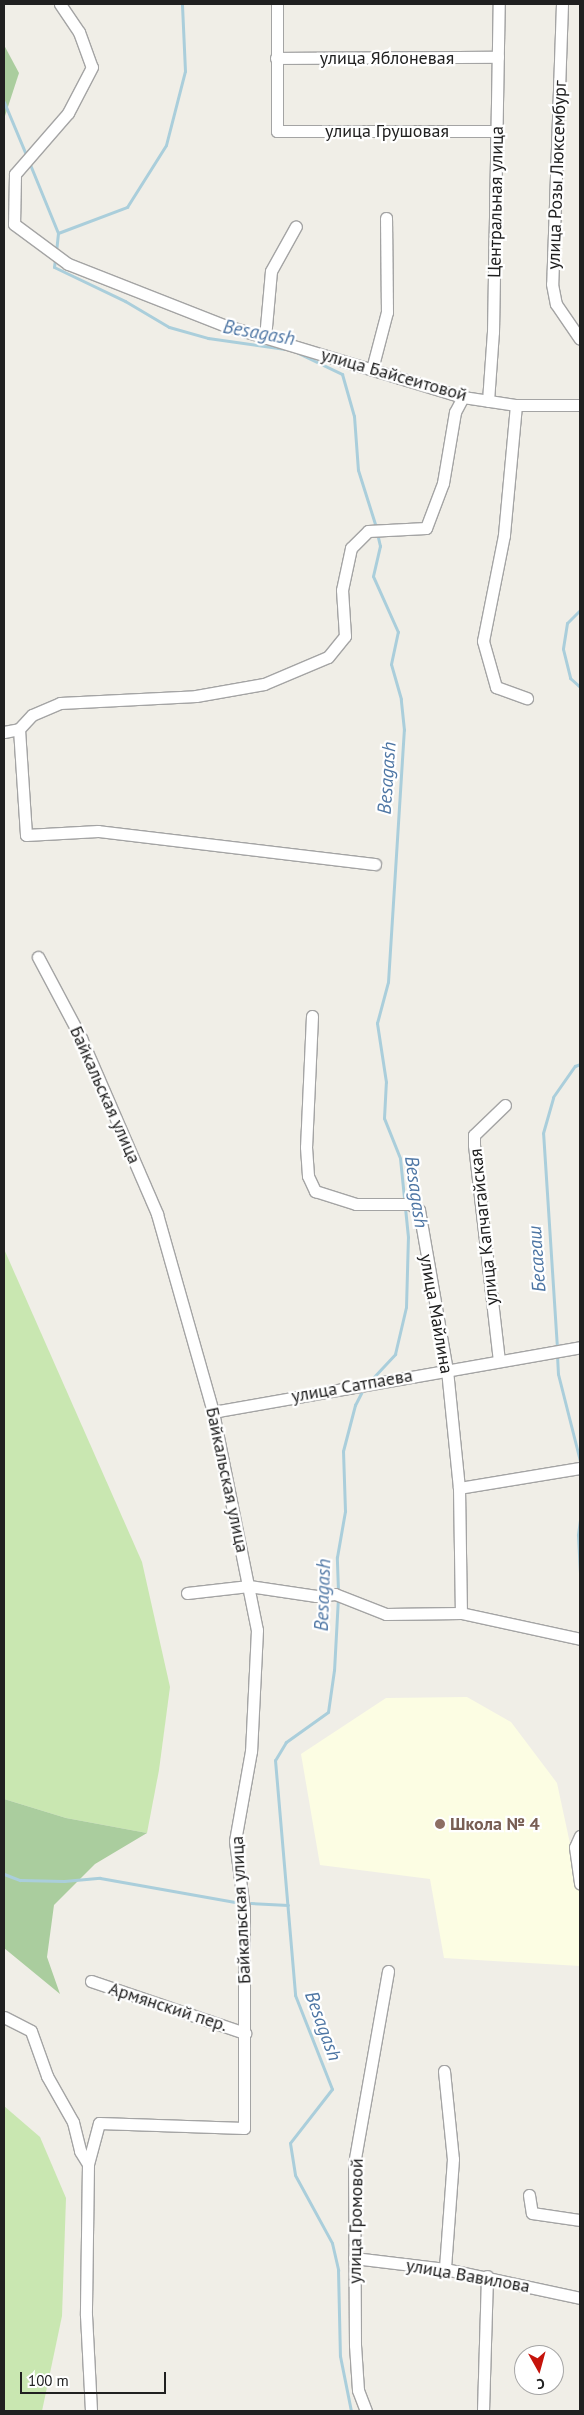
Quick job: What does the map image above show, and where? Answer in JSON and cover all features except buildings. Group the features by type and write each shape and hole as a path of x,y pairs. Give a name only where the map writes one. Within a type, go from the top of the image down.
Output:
{"street":[{"name":"улица Байсеитовой","path":"60,4 79,32 92,67 68,113 15,174 14,224 68,264 224,325 463,397 516,405 580,405"},
{"path":"276,4 276,58"},
{"name":"Центральная улица","path":"488,400 493,332 499,4"},
{"name":"улица Розы Люксембург","path":"562,4 552,284 556,304 580,339"},
{"name":"улица Яблоневая","path":"276,58 498,57"},
{"name":"улица Грушовая","path":"276,58 278,131 497,131"},
{"path":"372,369 387,312 386,218"},
{"path":"265,338 271,271 296,226"},
{"path":"4,732 19,729 32,715 60,703 196,696 264,684 328,657 345,636 342,590 351,548 368,531 426,528 443,483 455,412 463,397"},
{"path":"516,405 504,535 483,641 496,687 527,698"},
{"path":"19,729 26,835 98,832 375,864"},
{"name":"Байкальская улица","path":"38,957 81,1038 157,1214 213,1412 258,1630 252,1751 235,1841 244,1909 244,2128 99,2123 88,2164"},
{"name":"улица Майлина","path":"312,1016 306,1147 308,1176 315,1191 356,1204 410,1204 419,1210 447,1370 459,1488 461,1612"},
{"name":"улица Капчагайская","path":"500,1361 474,1135 506,1105"},
{"name":"улица Сатпаева","path":"213,1412 344,1387 575,1348"},
{"path":"459,1488 580,1468"},
{"path":"187,1593 249,1586 316,1596 335,1594 386,1614 461,1612 580,1639"},
{"path":"580,1836 575,1847 580,1884"},
{"name":"улица Громовой","path":"366,2411 358,2390 354,2258 354,2164 388,1971"},
{"name":"Армянский пер.","path":"91,1982 245,2033"},
{"path":"4,2017 32,2031 47,2076 73,2122 80,2151 88,2164 86,2315 91,2411"},
{"path":"444,2072 453,2159 445,2268"},
{"path":"529,2195 532,2213 580,2220"},
{"name":"улица Вавилова","path":"354,2258 445,2268 580,2298"},
{"path":"483,2411 487,2276"}],"shaded area":[{"name":"Школа № 4","path":"467,1697 511,1722 557,1783 580,1890 580,1966 444,1958 430,1879 320,1865 301,1754 386,1698"}],"green space":[{"path":"4,45 19,73 4,119"},
{"path":"4,1249 142,1562 170,1687 159,1770 147,1833 66,1818 4,1799"},
{"path":"4,1799 66,1818 147,1833 95,1864 54,1905 47,1957 60,1994 4,1948"},
{"path":"4,2106 40,2137 66,2198 62,2316 42,2411 4,2411"}],"waterway":[{"path":"58,233 127,207 166,145 185,71 182,4"},
{"name":"Besagash","path":"4,102 27,157"},
{"name":"Besagash","path":"29,162 58,233 56,251"},
{"name":"Besagash","path":"55,259 54,267 125,301 169,327 208,338 285,349"},
{"name":"Besagash","path":"298,353 342,374 354,416 358,470 376,527"},
{"name":"Besagash","path":"370,1381 395,1354 406,1307 408,1237 400,1158 384,1118 386,1082 377,1023 388,982 404,730 401,699 391,664 398,632 373,576 380,546 377,533"},
{"name":"Бесагаш","path":"580,610 567,623 563,649 570,678 580,687"},
{"name":"Бесагаш","path":"557,1348 543,1133 553,1097 575,1066 580,1064"},
{"name":"Бесагаш","path":"557,1355 558,1374 580,1461"},
{"name":"Besagash","path":"338,1591 337,1557 345,1511 343,1451 355,1405 363,1389"},
{"name":"Бесагаш","path":"580,1520 578,1535 580,1572"},
{"name":"Besagash","path":"338,1597 334,1670 328,1712 286,1742 275,1760 295,1995 332,2089 290,2143 295,2175 332,2243 338,2270 340,2356 351,2411"},
{"path":"4,1874 20,1880 64,1881 100,1878 235,1902"},
{"path":"251,1903 288,1905"}],"place":[{"name":"Школа № 4","path":"440,1824"}]}
